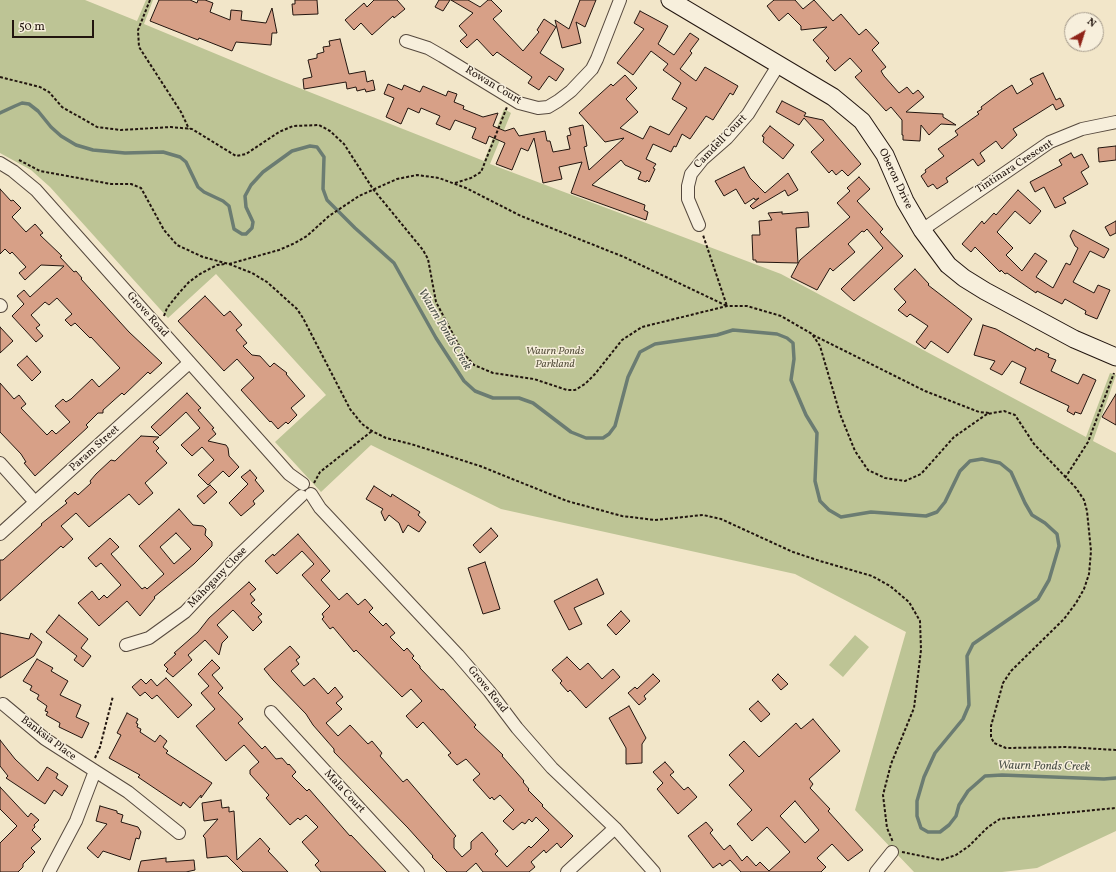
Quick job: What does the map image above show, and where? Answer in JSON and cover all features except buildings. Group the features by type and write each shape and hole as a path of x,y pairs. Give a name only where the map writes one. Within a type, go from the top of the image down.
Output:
{"street":[{"name":"Rowan Court","path":"406,41 428,48 529,106 538,108 548,107 570,91 592,69 620,0"},
{"name":"Oberon Drive","path":"677,2 833,97 862,121 885,155 904,201 922,230 948,265 969,281 1074,340 1115,365"},
{"name":"Camdell Court","path":"700,225 688,199 688,186 691,174 699,163 727,138 748,114 779,64"},
{"name":"Tintinara Crescent","path":"922,230 1050,142 1082,129 1116,122"},
{"name":"Grove Road","path":"0,163 13,171 36,190 320,508 458,655 489,691 517,728 552,768 615,828 654,872"},
{"name":"Param Street","path":"0,534 189,363"},
{"path":"0,463 35,502"},
{"name":"Mahogany Close","path":"126,645 149,638 185,612 237,557 305,491"},
{"name":"Banksia Place","path":"3,704 45,740 94,767 178,833"},
{"name":"Mala Court","path":"271,712 418,872"},
{"path":"49,872 76,821 94,767"},
{"path":"567,872 615,828"},
{"path":"876,872 896,849"}],"path":[{"path":"150,0 138,30 139,47 182,112 189,129"},
{"path":"0,77 40,87 49,92 62,107 97,127 121,130 171,127 189,129 236,156 246,154 279,132 294,126 319,125 330,131 344,144 373,189 388,205 428,259 436,302 463,353 474,365 493,373 534,379 567,390 575,390 585,384 622,340 631,333 654,323 727,306 747,306 781,316 812,334 925,391 979,412 996,414"},
{"path":"454,183 472,178 481,172 511,97"},
{"path":"14,157 40,171 111,184 131,184 141,188 164,230 177,245 203,257 229,264 260,277 297,309 317,342 350,409 362,424 386,438 411,444 480,466 567,501 622,516 655,520 703,515 721,519 793,552 820,562 872,576 890,586 909,602 920,621 921,650 914,708 891,764 883,795 887,828 896,849 906,854 941,860 956,855 969,846 988,827 1000,819 1116,808"},
{"path":"156,324 164,317 167,308 178,293 200,274 217,265 229,264 274,252 295,243 307,236 329,216 346,204 397,178 417,175 439,178 454,183 492,200 522,216 624,257 727,306"},
{"path":"700,225 727,306"},
{"path":"812,334 820,346 840,414 854,451 868,470 885,478 905,481 921,474 954,437 987,414 996,414 1004,411 1014,415 1034,444 1076,488 1084,500 1087,511 1091,551 1089,574 1084,589 1076,604 1064,619 1022,659 1003,683 990,733 994,743 1006,748 1066,747 1116,750"},
{"path":"1066,478 1088,442 1115,365"},
{"path":"305,491 320,472 372,431"},
{"path":"94,767 113,696"}],"green space":[{"name":"Waurn Ponds Parkland","path":"0,0 85,0 137,21 146,0 153,0 144,24 274,78 484,161 504,109 511,113 490,164 781,274 1086,437 1110,373 1116,375 1093,441 1116,453 1116,831 1037,868 1002,872 914,872 855,810 906,632 795,574 501,509 371,445 321,492 275,442 326,395 216,274 168,318 50,187 31,170 0,153"},
{"path":"855,635 869,647 843,677 829,665"}],"waterway":[{"name":"Waurn Ponds Creek","path":"0,113 22,103 29,104 38,111 51,127 61,136 76,145 93,150 125,153 163,152 180,157 186,162 198,187 229,206 234,229 242,234 246,234 252,228 253,222 246,207 245,196 251,185 263,172 292,151 310,146 317,147 324,157 323,189 327,200 355,228 394,263 436,338 464,381 475,391 493,398 519,398 533,403 571,432 586,438 603,438 609,434 615,426 628,377 640,352 655,344 717,335 733,330 777,334 787,338 793,343 794,359 791,380 806,415 817,433 815,481 820,501 829,510 841,517 871,512 926,516 937,512 945,502 960,471 970,461 982,459 1000,463 1011,472 1032,515 1045,523 1057,534 1059,546 1049,580 1038,599 973,644 967,656 969,705 963,719 935,753 924,777 917,801 917,816 921,828 928,832 940,832 949,825 956,816 959,805 968,791 985,776 1002,775 1104,779 1116,778"}]}
